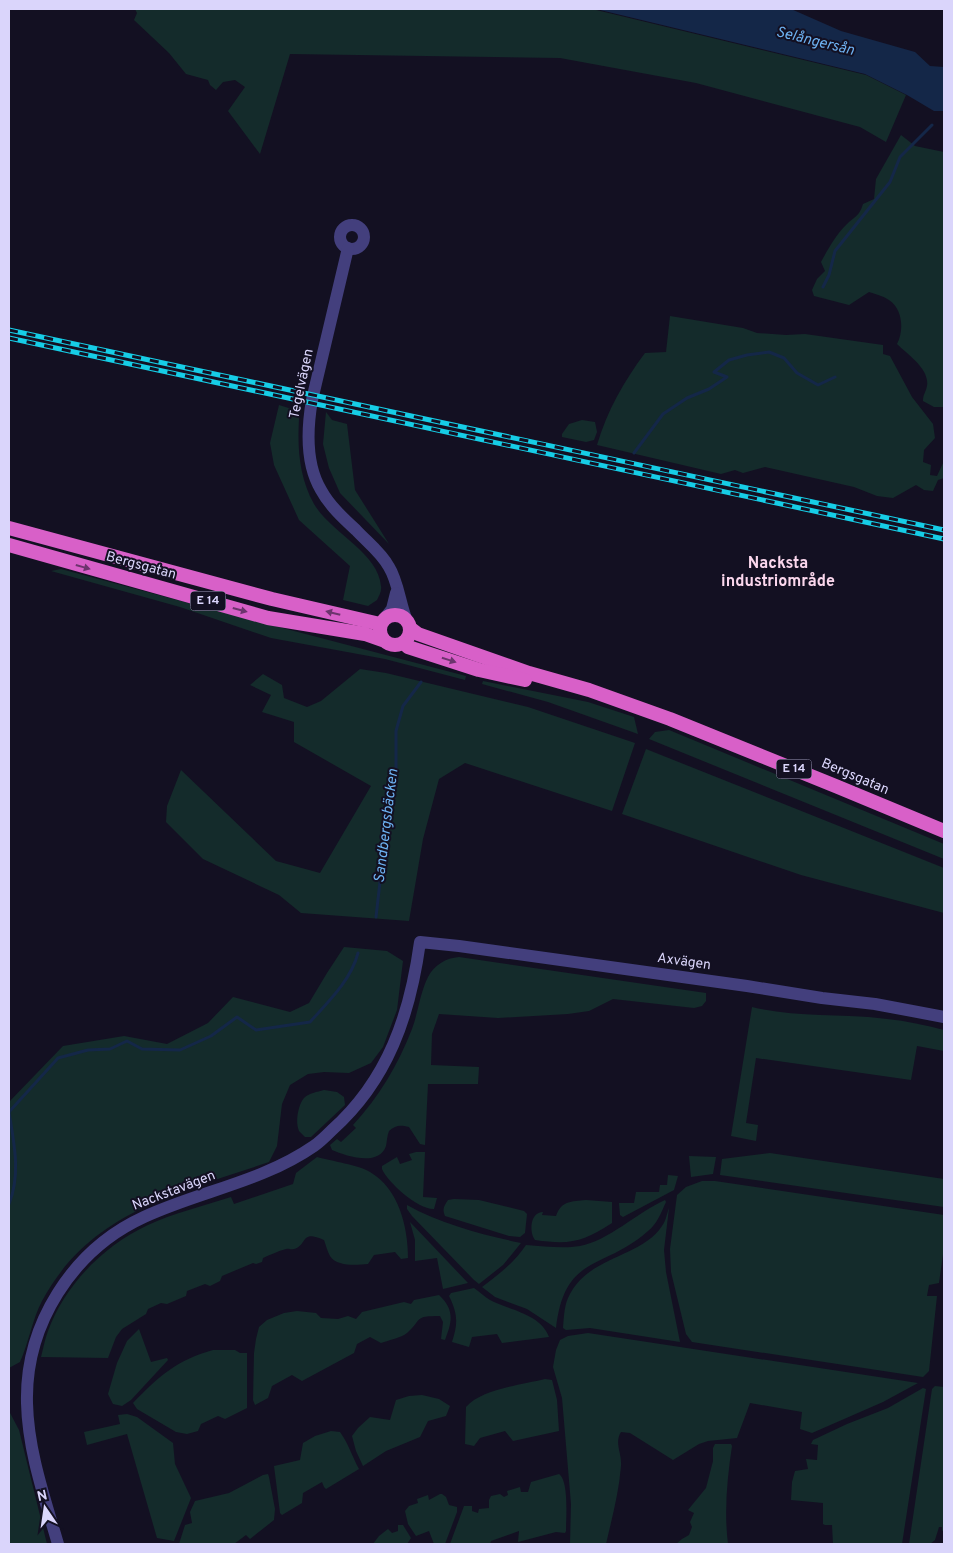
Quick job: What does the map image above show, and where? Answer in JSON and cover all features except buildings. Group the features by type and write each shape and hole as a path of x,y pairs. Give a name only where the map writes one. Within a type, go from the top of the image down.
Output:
{"highway":[{"name":"Bergsgatan","path":"9,528 272,599 383,621 390,616 399,616 418,634 642,709 838,786 944,832"},
{"name":"Bergsgatan","path":"9,545 268,618 365,634 390,645 404,643 408,647 479,670 642,709"},
{"path":"382,640 379,630 383,621"},
{"path":"404,643 408,639 409,625"}],"street":[{"name":"Tegelvägen","path":"348,248 312,400 309,421 311,464 320,490 337,512 386,561 394,574 396,588 409,625"},
{"path":"383,621 392,609 396,588"},
{"name":"Axvägen","path":"420,942 875,1004 944,1017"},
{"name":"Nackstavägen","path":"58,1544 34,1456 27,1403 32,1355 39,1330 50,1305 62,1285 80,1264 120,1230 143,1217 168,1207 248,1180 276,1168 315,1145 348,1115 359,1104 374,1082 402,1024 416,972 420,942"}],"green space":[{"path":"135,9 592,9 866,75 906,95 886,142 860,127 696,83 560,58 290,54 260,154 228,111 245,87 235,80 223,82 216,90 210,85 208,80 186,74 169,53 134,20 137,13"},
{"path":"901,135 915,146 944,152 944,407 934,407 923,401 927,380 917,362 897,344 901,333 901,320 894,304 884,297 869,292 849,305 814,296 812,290 817,279 825,271 821,262 829,247 846,225 858,214 863,204 874,199 876,179"},
{"path":"670,316 743,328 757,333 805,334 883,345 883,354 890,356 912,397 933,424 935,438 924,450 923,462 931,465 930,475 937,476 944,461 944,478 938,480 933,491 924,490 916,485 893,498 877,496 854,487 765,467 743,473 735,470 721,474 597,445 617,397 645,353 666,352"},
{"path":"279,405 295,410 300,406 299,444 301,468 308,492 314,504 331,524 363,553 372,563 378,574 381,592 377,600 368,606 343,600 350,566 299,520 274,465 270,443"},
{"path":"326,412 332,420 347,424 355,490 389,544 340,493 329,468 323,444"},
{"path":"582,420 595,422 597,432 594,440 586,442 562,437 569,424"},
{"path":"61,569 466,676 465,680 385,659 271,638 180,607 51,571"},
{"path":"360,669 386,673 528,707 635,743 612,811 465,763 439,779 423,839 409,921 301,913 279,895 203,859 166,822 167,806 181,770 276,861 320,873 371,786 294,742 294,722 262,712 271,695 250,685 263,674 282,685 284,698 307,707 321,701"},
{"path":"483,681 588,702 634,717 638,734 548,702 482,684"},
{"path":"669,730 944,844 944,859 649,739 655,732"},
{"path":"646,749 944,868 944,913 801,875 622,814"},
{"path":"344,947 387,951 403,961 397,1010 383,1047 371,1063 349,1073 324,1072 308,1074 290,1085 282,1104 277,1146 269,1162 203,1184 140,1209 112,1225 86,1245 62,1270 42,1301 20,1362 9,1368 9,1102 63,1046 124,1036 167,1044 208,1023 233,997 290,1012 309,1003"},
{"path":"459,957 706,993 706,1001 702,1006 694,1008 613,999 589,1011 498,1018 439,1014 432,1034 431,1065 479,1067 478,1084 428,1084 425,1145 420,1144 409,1127 401,1126 389,1131 386,1146 377,1156 370,1158 353,1157 332,1150 330,1145 337,1139 341,1142 356,1128 353,1125 379,1092 394,1068 412,1029 428,977 441,963"},
{"path":"752,1007 785,1013 887,1019 930,1026 944,1030 944,1051 917,1046 911,1080 756,1058 746,1123 758,1125 756,1141 731,1136"},
{"path":"324,1090 337,1092 344,1097 345,1105 311,1137 305,1137 298,1127 297,1118 300,1105 306,1096"},
{"path":"425,1152 423,1197 437,1198 434,1209 420,1205 405,1195 385,1175 382,1169 382,1166 397,1157 400,1164 412,1160 409,1154"},
{"path":"770,1153 944,1179 944,1207 720,1175 722,1159"},
{"path":"689,1156 716,1157 713,1174 691,1177"},
{"path":"317,1157 352,1165 370,1172 380,1179 388,1188 400,1210 408,1246 408,1258 401,1259 395,1252 374,1255 368,1264 342,1264 333,1260 330,1256 324,1240 311,1236 294,1249 286,1249 274,1253 263,1258 262,1262 253,1263 222,1276 220,1281 210,1286 205,1284 187,1291 186,1296 148,1309 146,1314 122,1329 116,1337 108,1358 41,1357 48,1331 64,1298 88,1269 116,1244 148,1225 178,1213 231,1197 234,1204 293,1184 296,1173"},
{"path":"668,1175 678,1176 674,1190 623,1217 620,1215 619,1203 634,1203 636,1192 659,1192 660,1185 667,1185"},
{"path":"702,1181 715,1181 944,1215 944,1247 939,1283 929,1285 927,1296 937,1296 929,1371 923,1377 692,1342 686,1334 671,1272 670,1249 677,1195 686,1187"},
{"path":"448,1200 479,1200 524,1211 527,1214 525,1233 520,1237 509,1236 445,1216 445,1204"},
{"path":"586,1200 612,1202 612,1223 584,1238 567,1242 535,1240 531,1228 535,1215 543,1212 542,1215 556,1216 564,1204"},
{"path":"665,1200 666,1202 658,1218 648,1231 631,1244 588,1266 577,1275 568,1287 561,1304 556,1328 527,1309 495,1297 482,1287 511,1263 526,1245 566,1247 591,1243"},
{"path":"407,1205 434,1218 462,1228 521,1243 503,1265 479,1284 412,1216 407,1209"},
{"path":"669,1208 664,1250 666,1272 680,1342 590,1328 566,1330 563,1328 567,1302 579,1281 603,1264 642,1244 653,1236 663,1224"},
{"path":"410,1222 468,1283 443,1289 437,1258 415,1261 415,1240"},
{"path":"474,1288 490,1300 532,1318 545,1329 549,1337 502,1343 497,1334 472,1337 469,1347 452,1342 456,1319 449,1296 451,1293"},
{"path":"439,1295 448,1306 451,1316 445,1340 441,1339 443,1322 440,1316 419,1319 404,1335 381,1343 370,1337 357,1344 354,1353 302,1381 292,1375 272,1386 268,1398 255,1405 253,1400 254,1353 259,1327 267,1320 284,1313 297,1311 316,1313 321,1318 338,1319 348,1316 356,1319 362,1312 404,1302 411,1304 414,1300"},
{"path":"139,1329 151,1362 167,1358 168,1360 131,1400 122,1406 113,1404 108,1394 117,1363 127,1341"},
{"path":"588,1333 918,1383 883,1402 812,1433 800,1429 802,1412 750,1403 737,1438 708,1441 699,1444 673,1460 630,1433 621,1432 618,1440 621,1461 620,1476 606,1544 570,1544 571,1504 562,1398 553,1367 560,1340 568,1336"},
{"path":"213,1350 235,1350 240,1353 247,1353 247,1408 225,1419 218,1416 201,1424 198,1431 187,1434 176,1432 137,1409 133,1403 169,1370 200,1354"},
{"path":"545,1379 552,1380 557,1400 559,1431 513,1441 505,1431 480,1438 474,1446 465,1444 466,1407 473,1401 492,1392"},
{"path":"935,1386 944,1387 944,1530 942,1531 942,1527 939,1527 935,1540 930,1544 909,1544 932,1389"},
{"path":"923,1388 926,1389 902,1544 833,1544 832,1525 823,1524 823,1503 791,1500 795,1471 808,1469 806,1459 817,1460 818,1445 811,1444 813,1440 888,1408"},
{"path":"422,1395 439,1399 450,1406 446,1416 428,1421 420,1437 386,1451 363,1466 352,1436 358,1428 370,1417 390,1420 396,1400"},
{"path":"9,1411 19,1430 47,1544 9,1544"},
{"path":"127,1414 137,1417 173,1443 175,1464 191,1498 174,1541 157,1538 127,1434 87,1445 84,1432 120,1424 118,1415"},
{"path":"331,1431 340,1432 359,1469 326,1489 322,1482 303,1493 302,1503 282,1515 280,1513 274,1466 300,1460 303,1443 315,1436"},
{"path":"715,1444 731,1444 732,1446 727,1495 726,1520 728,1544 676,1544 689,1535 692,1527 690,1522 694,1513 688,1510 706,1488"},
{"path":"268,1474 275,1509 274,1520 250,1539 246,1535 234,1544 179,1544 185,1525 192,1523 190,1512 195,1501 229,1493"},
{"path":"559,1474 566,1492 565,1533 556,1532 518,1542 519,1531 491,1541 490,1544 450,1544 464,1506 472,1506 472,1511 478,1513 479,1509 489,1508 491,1496 500,1494 504,1497 508,1495 507,1491 520,1487 521,1492 528,1492 531,1482"},
{"path":"440,1494 446,1497 449,1505 457,1507 457,1512 445,1544 434,1544 429,1531 416,1536 408,1524 405,1511 409,1506 418,1503 417,1499 428,1495 429,1500"},
{"path":"398,1525 403,1525 411,1538 407,1544 373,1544 388,1529 392,1533 398,1531"}],"water":[{"name":"Selångersån","path":"596,9 791,9 841,31 915,52 930,66 944,67 944,111 934,111 865,74"}],"waterway":[{"name":"Sandbergsbäcken","path":"823,287 829,275 835,251 890,182 900,157 932,125"},
{"name":"Sandbergsbäcken","path":"634,453 663,414 687,398 709,389 727,377 714,372 729,360 769,352 784,358 797,373 818,385 835,377"},
{"name":"Sandbergsbäcken","path":"376,917 386,829 396,779 396,731 403,706 421,682"},
{"name":"Sandbergsbäcken","path":"9,1112 58,1058 88,1050 110,1049 127,1041 142,1049 180,1050 211,1036 237,1017 256,1030 310,1022 345,981 358,953"},
{"name":"Sandbergsbäcken","path":"9,1112 16,1170 13,1193 9,1204"}],"railway":[{"path":"9,330 944,530"},
{"path":"9,338 944,539"}],"district":[{"name":"Nacksta industriområde","path":"778,573"}]}
